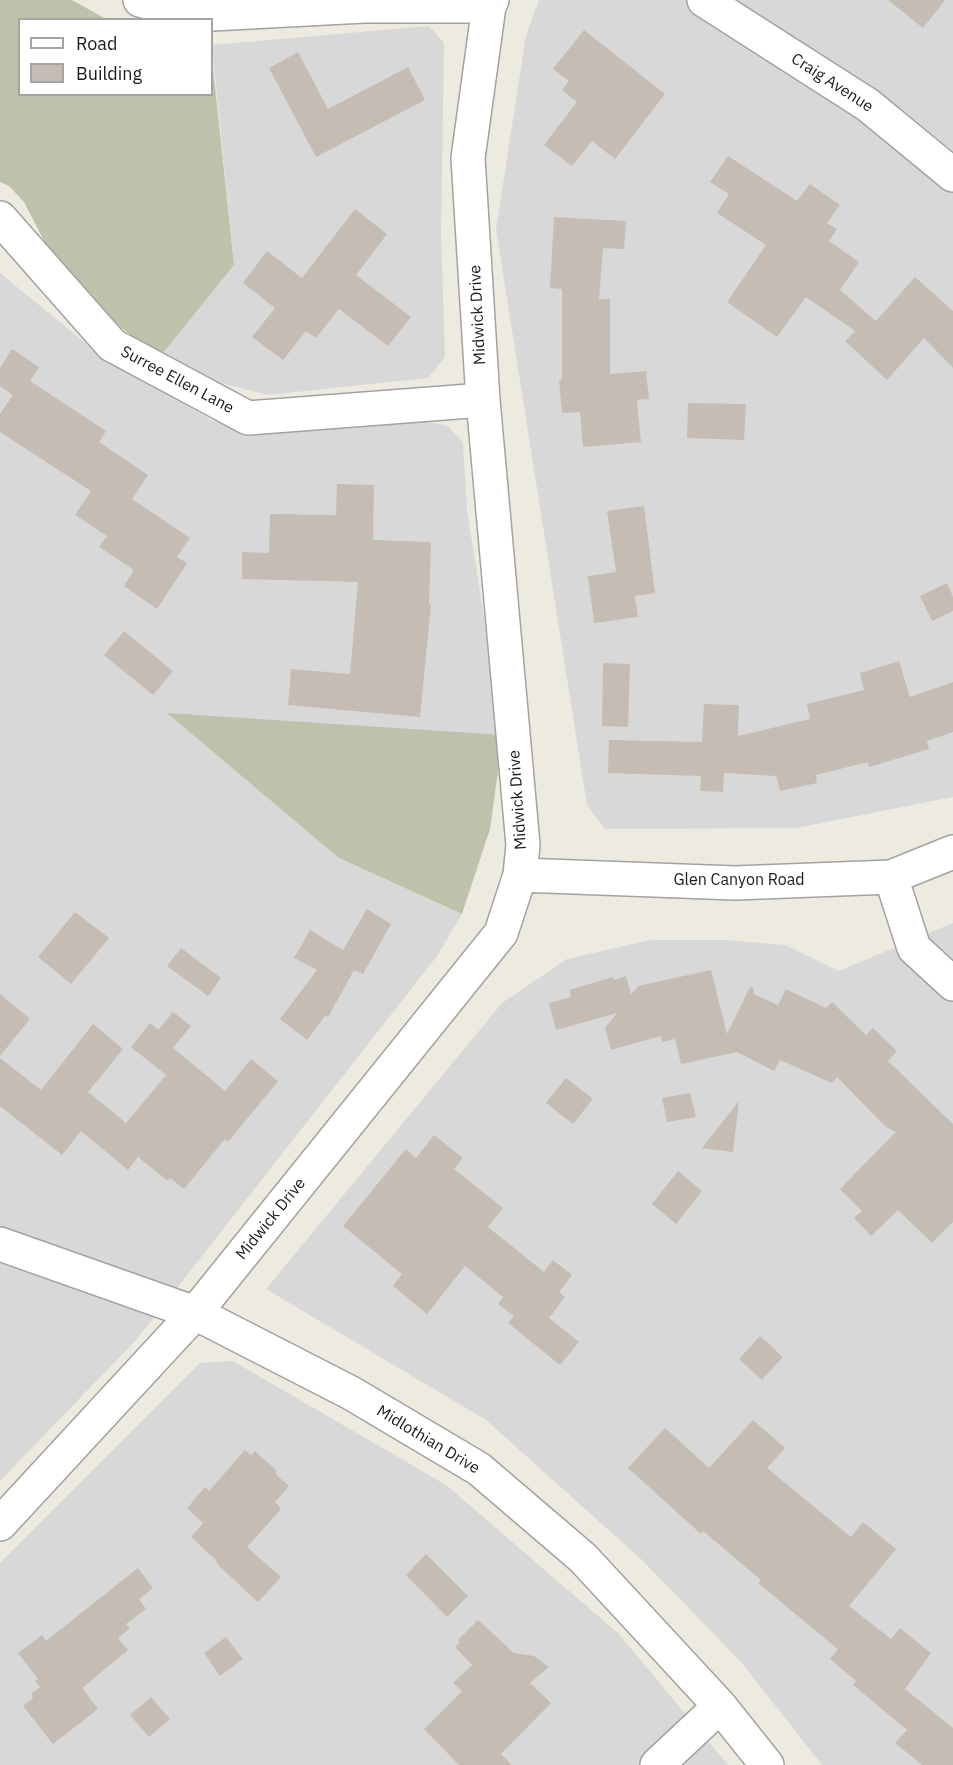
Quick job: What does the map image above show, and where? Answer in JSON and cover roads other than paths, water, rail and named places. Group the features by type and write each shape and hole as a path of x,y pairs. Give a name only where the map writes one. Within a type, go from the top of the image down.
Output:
{"street":[{"path":"140,0 194,15 364,6 490,3"},
{"name":"Craig Avenue","path":"704,0 868,105 953,175"},
{"name":"Midwick Drive","path":"0,1524 195,1313 501,933 520,875 523,846 483,400 468,158 490,3"},
{"name":"Surree Ellen Lane","path":"0,218 112,345 248,418 483,400"},
{"name":"Glen Canyon Road","path":"520,875 735,883 891,877 953,852"},
{"path":"891,877 914,948 953,984"},
{"name":"Midlothian Drive","path":"0,1244 195,1313 351,1393 479,1469 583,1557 720,1706 767,1765"},
{"path":"657,1765 720,1706"}]}
